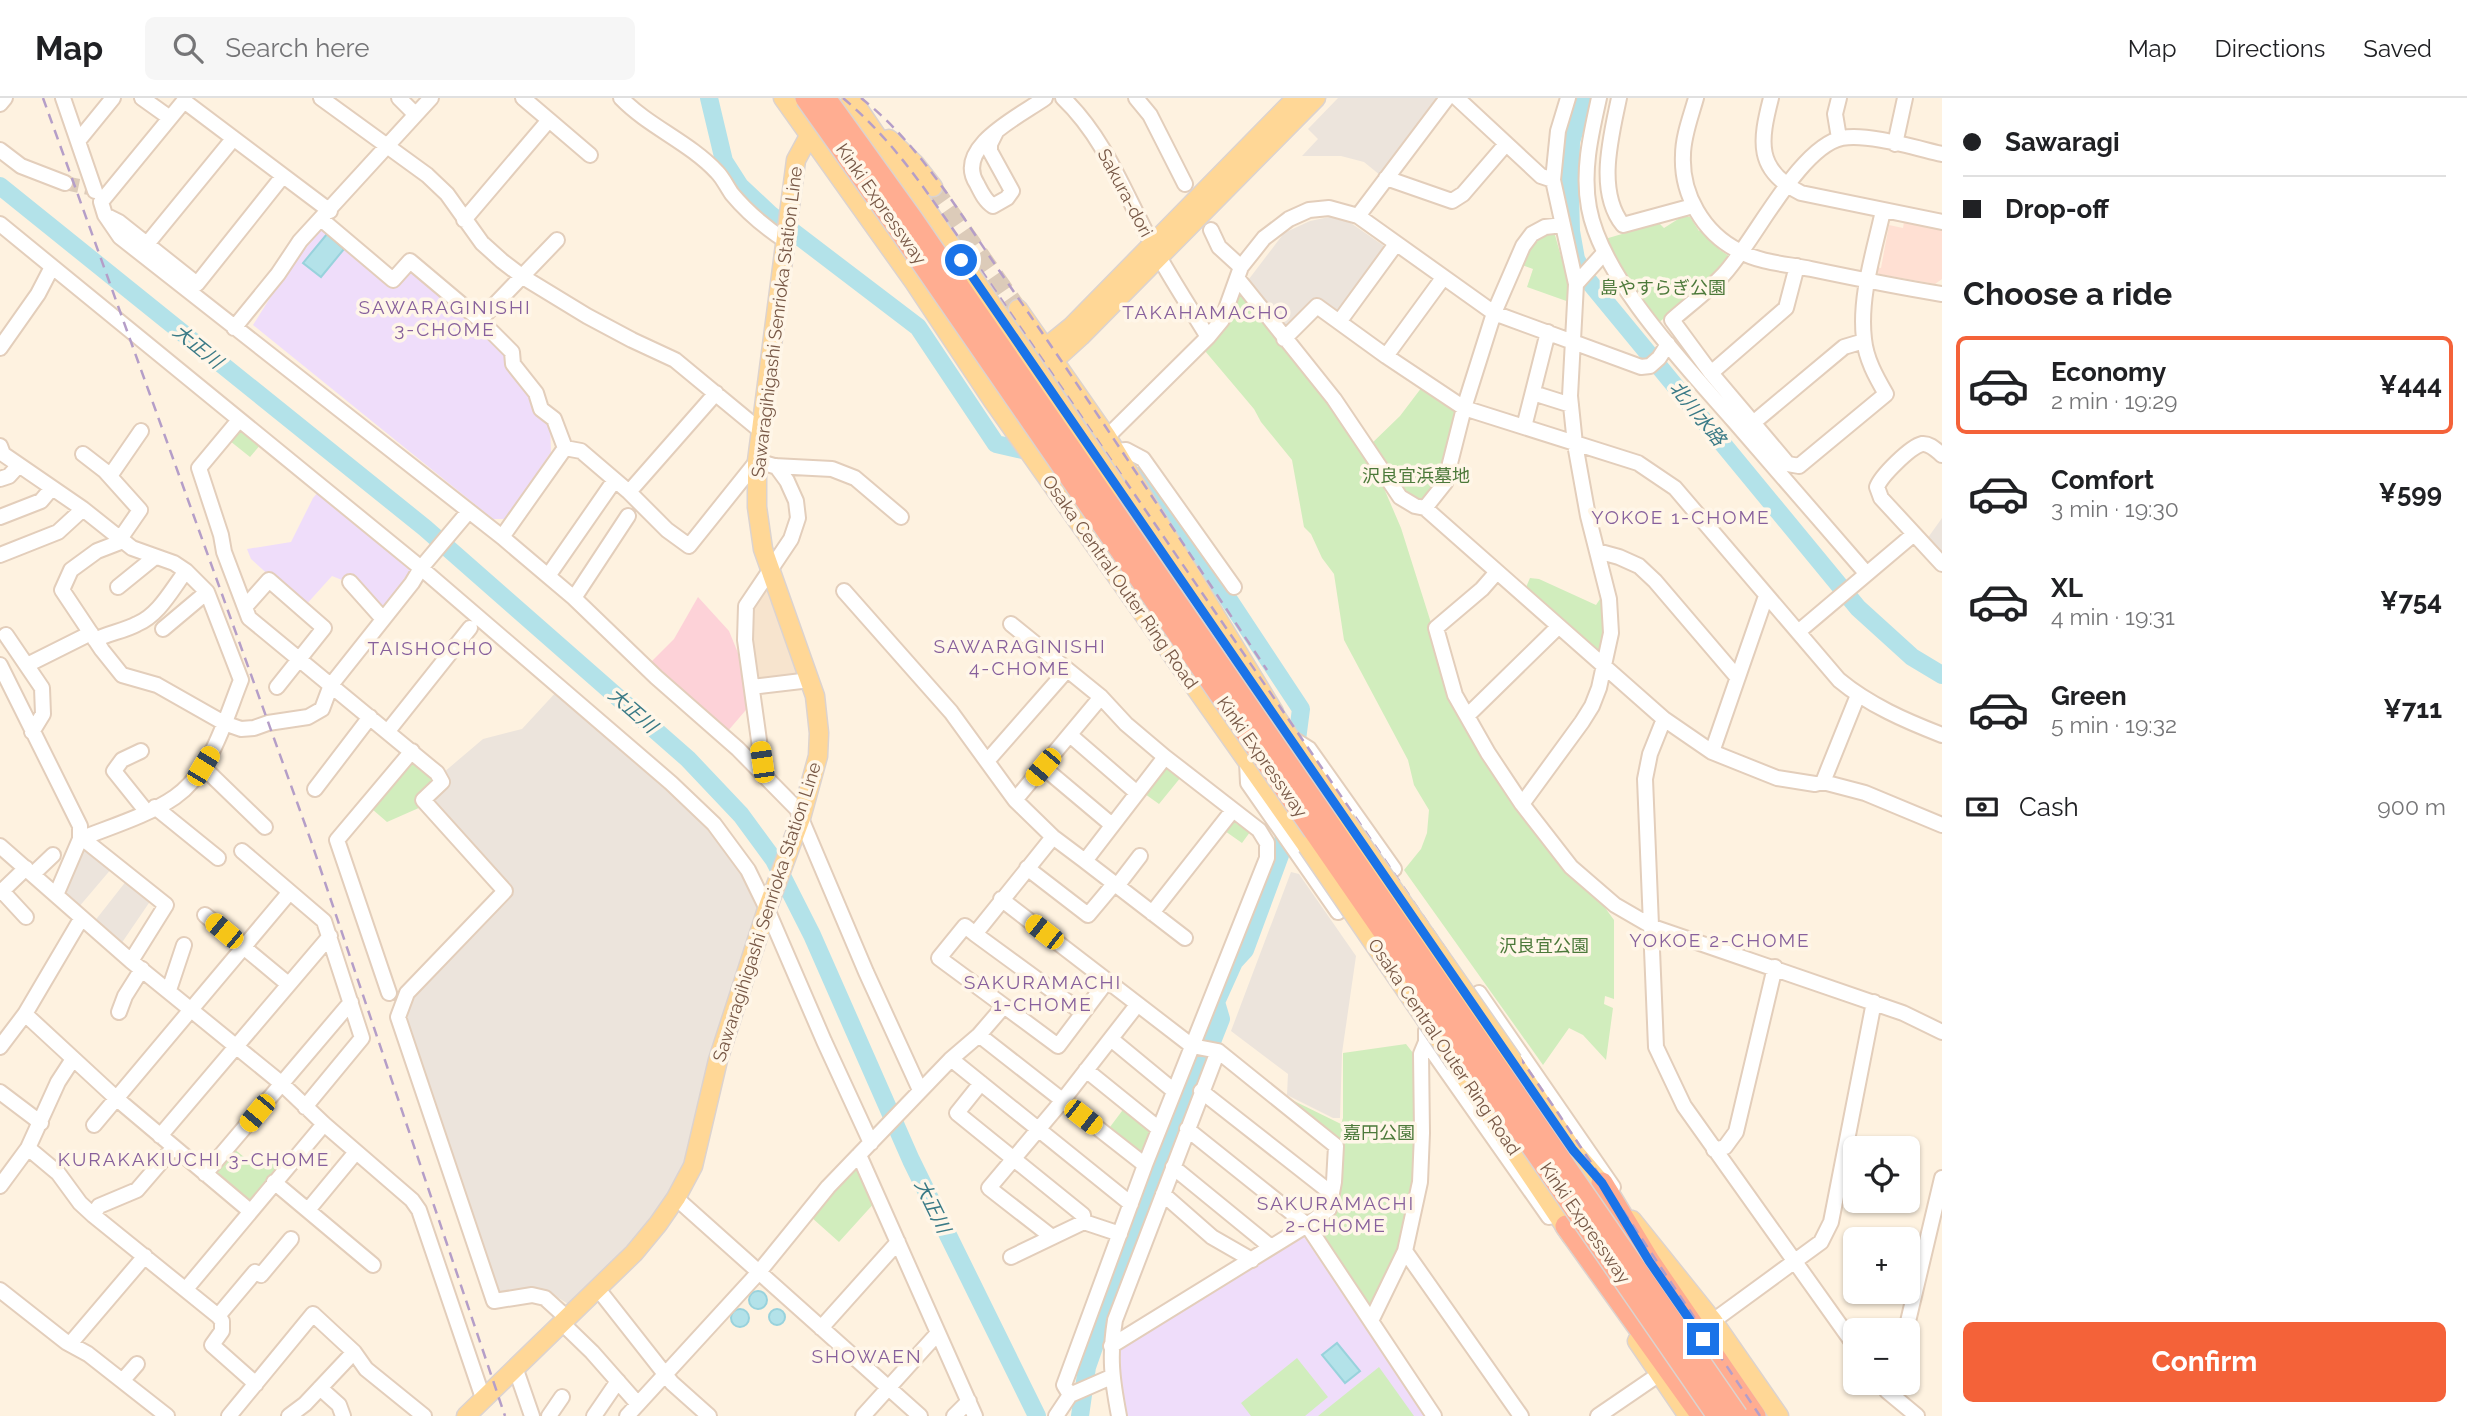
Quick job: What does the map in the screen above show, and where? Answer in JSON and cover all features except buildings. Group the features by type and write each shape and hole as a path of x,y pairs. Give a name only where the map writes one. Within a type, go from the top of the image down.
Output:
{"highway":[{"name":"Kinki Expressway","path":"806,98 1718,1416"},
{"name":"Kinki Expressway","path":"825,98 912,219 1737,1416"},
{"path":"1602,1183 1649,1261 1755,1416"},
{"path":"1566,1226 1666,1374 1702,1416"}],"main road":[{"name":"Osaka Central Outer Ring Road","path":"783,98 1307,846 1566,1226 1595,1276 1666,1374 1688,1416"},
{"path":"1155,250 1296,98"},
{"path":"993,401 1010,377 1051,354 1071,327 1316,98"},
{"name":"Sawaragihigashi Senrioka Station Line","path":"466,1416 642,1244 676,1198 693,1166 718,1060 767,909 799,823 818,756 817,704 762,549 757,507 757,461 796,160 809,136 857,103"},
{"path":"857,103 933,187"},
{"path":"857,103 961,260 1274,712"},
{"path":"1018,309 1111,444 1286,734 1345,820 1573,1150 1713,1321 1779,1416"}],"street":[{"path":"0,104 5,98"},
{"path":"63,98 97,199 120,237 502,537 574,598 758,769 797,809 799,823 918,1092"},
{"path":"78,141 113,98"},
{"path":"142,98 170,117"},
{"path":"321,98 427,175 447,194 482,243 523,276 598,322 675,360 761,431"},
{"path":"399,98 415,114"},
{"path":"234,328 278,274 300,241 431,98"},
{"path":"523,98 590,155"},
{"path":"621,98 717,172 748,211 786,239"},
{"path":"996,132 990,151 1012,191 1007,198 993,206 988,203 972,176 971,166 977,149 996,132 1045,98"},
{"name":"Sakura-dori","path":"1063,98 1108,155 1155,250 1208,337"},
{"path":"1136,98 1150,115 1185,184"},
{"path":"1358,216 1447,98"},
{"path":"1457,98 1541,176 1553,180"},
{"path":"1522,804 1583,722 1600,688 1611,634 1609,599 1587,516 1571,405 1576,284 1553,180 1558,131 1568,98"},
{"path":"1599,98 1589,143 1587,175 1589,208 1604,253 1619,279 1668,344 1866,573"},
{"path":"1619,98 1611,133 1608,185 1615,215 1623,225 1693,206"},
{"path":"1696,98 1682,154 1684,175 1693,206 1714,233 1740,252 1784,265 1942,294"},
{"path":"1771,98 1763,128 1762,147 1766,162 1787,186 1801,193 1942,222"},
{"path":"1839,98 1835,114 1839,138"},
{"path":"1895,144 1905,98"},
{"path":"97,199 184,101 283,176 393,280 410,261 481,320 512,352 513,364 536,393 541,409 555,419 565,448"},
{"path":"464,220 549,120"},
{"path":"1883,211 1863,318 1864,341 1873,371 1886,394 1799,466 1788,464 1711,373 1672,320 1725,273 1787,186 1816,152 1839,138 1855,136 1942,154"},
{"path":"147,244 233,139"},
{"path":"1386,178 1452,201 1463,194 1506,144"},
{"path":"0,150 22,166 65,183"},
{"path":"97,199 119,222 197,285 283,176"},
{"path":"1234,587 1143,459 1111,444 1222,320 1239,273 1264,238 1289,219 1309,210 1329,208 1358,216 1494,313 1629,365 1641,367 1655,362 1668,344"},
{"path":"0,224 421,568 715,824 747,870 767,909 871,1142"},
{"path":"1424,508 1445,482 1464,408 1494,313 1524,246 1532,234 1545,227 1563,225"},
{"path":"1210,230 1219,247 1284,339 1334,399 1400,497 1424,508 1664,719 1712,752 1777,778 1815,784 1823,782 1865,793 1942,825"},
{"path":"481,320 557,240"},
{"path":"1339,321 1396,244"},
{"path":"1576,284 1604,253"},
{"path":"1711,373 1786,308 1797,266"},
{"path":"0,348 38,294 52,267"},
{"path":"1386,356 1443,278"},
{"path":"1284,339 1317,306 1464,408 1638,463 1675,488 1839,680 1858,695 1942,735"},
{"path":"1524,427 1548,332"},
{"path":"1753,423 1844,347 1864,341"},
{"path":"629,492 716,393"},
{"path":"1533,393 1571,405"},
{"path":"239,420 198,468 221,535 224,552 249,618 437,773 442,782 423,800 505,891 407,993 398,1017 494,1301 532,1296 545,1298 637,1403"},
{"path":"110,476 141,431"},
{"path":"1942,455 1924,444 1917,447 1880,479 1877,488 1881,498 1942,564"},
{"path":"0,446 3,454 83,509 132,548 186,570 207,592 241,680 214,749 203,766 175,797 81,838"},
{"path":"565,448 581,451 629,492 667,530 689,546 757,461 776,466 832,469 843,473 855,478 901,517"},
{"path":"502,537 565,448"},
{"path":"83,454 110,476 140,510 122,540 97,551 71,570 62,590 122,675 157,685 224,723 241,729 308,718 322,709 331,685 421,568 469,511"},
{"path":"0,480 9,476 19,465"},
{"path":"758,769 762,762 745,640 746,606 791,539 797,519 796,501 787,481 776,466"},
{"path":"548,576 614,481"},
{"path":"0,517 41,501 52,488"},
{"path":"0,555 58,532 83,509"},
{"path":"574,598 628,516"},
{"path":"1798,632 1913,534"},
{"path":"1597,551 1639,566 1655,580 1737,677"},
{"path":"118,587 155,556"},
{"path":"27,665 93,637 140,623 150,616 186,570"},
{"path":"1496,573 1482,589 1436,628 1455,695 1488,753 1522,804 1571,867 1615,905 1653,927 1874,1002 1942,1032"},
{"path":"245,607 269,580 324,628 277,687"},
{"path":"350,582 383,619"},
{"path":"844,591 951,712 1015,800 1053,837 1185,938"},
{"path":"163,629 207,592"},
{"path":"1712,752 1766,596"},
{"path":"1011,624 1101,697 1126,724 1165,757 1259,830 1267,843 1267,858 1145,1165 1063,1385 1063,1406"},
{"path":"1467,716 1558,627"},
{"path":"388,731 471,628"},
{"path":"6,635 42,688 43,714 32,732"},
{"path":"0,665 80,826 81,838 56,895"},
{"path":"988,761 1067,670"},
{"path":"752,687 810,680"},
{"path":"1823,782 1858,695"},
{"path":"1015,800 1101,697"},
{"path":"315,789 370,717"},
{"path":"1664,719 1650,754 1645,779 1657,1048 1684,1106 1843,1329"},
{"path":"1070,734 1137,793"},
{"path":"1247,762 1248,783 1338,912 1394,869 1309,749 1286,734"},
{"path":"141,751 122,760 114,771 150,809 218,858"},
{"path":"389,993 337,839 412,751"},
{"path":"1085,861 1165,757"},
{"path":"203,766 265,827"},
{"path":"1043,767 1112,825"},
{"path":"1152,913 1233,810"},
{"path":"975,934 1053,837"},
{"path":"81,838 166,905 118,1012"},
{"path":"0,846 81,919 281,1083 324,1124 404,1192 419,1210 483,1398"},
{"path":"242,851 324,921 362,1038 305,1107"},
{"path":"26,917 1,892 53,855"},
{"path":"1027,867 1088,915 1140,856"},
{"path":"94,1125 289,893"},
{"path":"1002,899 1192,1046 1218,1051 1336,1146 1329,1209 1111,1346"},
{"path":"205,915 288,984"},
{"path":"0,1047 25,1014 81,919"},
{"path":"1083,1013 965,926 939,958 1058,1046 1083,1013 1107,981"},
{"path":"160,1136 330,936"},
{"path":"169,990 184,945"},
{"path":"1714,1150 1725,1147 1736,1132 1775,967"},
{"path":"1371,1321 1405,1251 1420,1182 1420,1055 1426,1042 1426,1031 1479,993 1586,1145 1645,1235"},
{"path":"205,1174 351,1002"},
{"path":"1713,1321 1821,1242 1831,1222 1874,1002"},
{"path":"1052,1237 989,1188 1063,1101 1137,1005"},
{"path":"628,1416 759,1272 828,1187 918,1092 979,1035 1004,1006"},
{"path":"25,1014 117,1099 250,1211"},
{"path":"979,1035 1145,1165"},
{"path":"1111,1039 1174,1091"},
{"path":"1426,1042 1534,1198 1595,1276"},
{"path":"1119,1416 1107,1379 1115,1320 1218,1051"},
{"path":"0,1186 28,1148 58,1083 73,1059"},
{"path":"951,1059 1130,1204"},
{"path":"1086,1070 1159,1129"},
{"path":"981,1083 957,1113 1083,1215 1084,1222"},
{"path":"1201,1091 1331,1193"},
{"path":"0,1092 41,1123"},
{"path":"186,1289 324,1124"},
{"path":"1187,1129 1307,1225 1434,1416"},
{"path":"93,1215 99,1206 137,1190 174,1147"},
{"path":"28,1148 58,1173 80,1203 93,1215 218,1316 222,1321 222,1331 212,1345 256,1384"},
{"path":"308,1210 356,1152"},
{"path":"859,1155 975,1416"},
{"path":"1173,1167 1271,1247"},
{"path":"1909,1318 1942,1178"},
{"path":"274,1182 373,1265"},
{"path":"1163,1194 1212,1237 1252,1259"},
{"path":"676,1198 920,1416"},
{"path":"1011,1257 1084,1222 1120,1234"},
{"path":"218,1316 255,1272 261,1275 291,1239"},
{"path":"821,1328 898,1242"},
{"path":"1405,1251 1521,1416"},
{"path":"70,1344 145,1256"},
{"path":"598,1289 668,1374 672,1383 709,1416"},
{"path":"0,1290 70,1344 123,1380 167,1416"},
{"path":"229,1416 313,1314 354,1352 366,1369 424,1416"},
{"path":"863,1416 938,1333"},
{"path":"289,1416 354,1352"},
{"path":"123,1380 137,1364"},
{"path":"515,1367 531,1416"},
{"path":"1598,1416 1666,1374"},
{"path":"1063,1406 1107,1379"},
{"path":"594,1416 618,1381"},
{"path":"320,1388 338,1405 343,1416"},
{"path":"1892,1395 1917,1416"},
{"path":"549,1416 562,1397"},
{"path":"954,1416 969,1401"}],"shaded area":[{"path":"1338,98 1438,98 1380,175 1364,162 1341,156 1302,156 1318,139 1308,129"},
{"path":"1334,216 1345,219 1387,248 1342,310 1336,311 1319,299 1289,326 1281,325 1252,288 1249,279 1284,233 1310,221"},
{"path":"1904,222 1942,229 1942,279 1935,284 1879,274 1875,267 1881,268 1889,225 1903,228"},
{"path":"321,229 327,229 393,285 414,267 507,354 550,423 551,452 506,519 493,519 253,325 283,277"},
{"path":"320,490 412,569 383,610 358,583 357,576 342,580 332,576 304,607 251,559 247,549 291,542 313,498"},
{"path":"1942,518 1942,555 1927,539"},
{"path":"769,578 802,677 756,682 750,612"},
{"path":"698,597 729,631 738,653 741,654 751,704 727,732 650,663 674,639"},
{"path":"558,690 711,827 744,873 759,900 712,1057 687,1163 670,1194 629,1249 571,1306 548,1291 535,1289 496,1294 403,1019 413,995 511,891 429,800 443,773 483,739 522,729"},
{"path":"84,845 112,868 78,908 64,895"},
{"path":"1291,872 1299,874 1356,956 1342,1053 1340,1118 1333,1118 1287,1095 1288,1074 1231,1031"},
{"path":"127,880 151,900 121,944 94,922"},
{"path":"1303,1235 1426,1416 1127,1416 1121,1382 1120,1347"}],"green space":[{"name":"島やすらぎ公園","path":"1683,216 1690,217 1699,231 1732,258 1658,323 1618,270 1605,239 1659,223 1664,228"},
{"path":"1545,231 1555,235 1572,303 1527,287 1533,269 1519,264 1531,244"},
{"name":"沢良宜公園","path":"1238,294 1242,295 1330,400 1383,486 1401,528 1451,697 1614,920 1614,999 1605,996 1604,1004 1613,1008 1606,1060 1583,1035 1569,1028 1543,1065 1404,870 1421,849 1427,833 1429,810 1414,785 1408,760 1344,640 1334,574 1322,558 1311,534 1304,527 1292,460 1261,422 1254,409 1205,351 1225,325"},
{"name":"沢良宜浜墓地","path":"1422,387 1454,409 1458,417 1442,475 1422,502 1412,502 1369,446 1400,416"},
{"path":"239,430 246,430 262,443 250,457 230,441"},
{"path":"1530,578 1539,579 1596,605 1602,596 1606,620 1604,653 1599,655 1524,592"},
{"path":"414,763 436,781 415,799 421,807 387,822 372,809"},
{"path":"1165,765 1181,777 1159,804 1145,794"},
{"path":"1233,821 1243,828 1246,826 1250,832 1242,843 1225,831"},
{"name":"嘉円公園","path":"1406,1044 1417,1058 1416,1181 1400,1251 1370,1313 1314,1233 1322,1220 1340,1141 1288,1098 1341,1124 1343,1053"},
{"path":"1125,1107 1154,1131 1143,1158 1107,1131"},
{"path":"233,1148 255,1166 265,1154 281,1168 250,1205 214,1176 214,1170"},
{"path":"855,1167 860,1167 877,1200 839,1242 811,1217"},
{"path":"1297,1358 1328,1397 1305,1416 1251,1416 1241,1403"},
{"path":"1379,1367 1414,1416 1318,1416"}],"water":[{"path":"327,234 344,249 321,277 303,263"},
{"path":"758,1291 764,1294 767,1300 764,1306 758,1309 752,1306 749,1300 752,1294"},
{"path":"740,1309 746,1312 749,1318 746,1324 740,1327 734,1324 731,1318 734,1312"},
{"path":"774,1309 780,1309 785,1317 783,1323 774,1325 769,1320 769,1314"},
{"path":"1337,1343 1360,1371 1345,1383 1322,1355"}],"waterway":[{"path":"709,98 724,161 740,186 771,215 918,327 996,444 1040,454"},
{"name":"北川水路","path":"1584,98 1571,142 1570,194 1571,231 1576,259 1587,279 1858,608 1912,657 1942,675"},
{"name":"大正川","path":"0,186 425,528 688,759 741,815 774,860 812,935 911,1160 1037,1416"},
{"path":"1118,472 1149,479 1301,709 1295,755"},
{"path":"1080,1416 1087,1367 1118,1279 1221,1019 1216,1002 1234,962 1245,950 1282,850 1286,820"}],"tunnel":[{"path":"65,183 89,188"},
{"path":"933,187 1018,309"}],"railway":[{"path":"43,98 311,841 505,1416"},
{"path":"843,98 878,132 923,186 1560,1116 1760,1416"},
{"path":"861,98 903,138 939,183 1072,376 1267,670"}],"district":[{"name":"TAKAHAMACHO","path":"1206,312"},
{"name":"SAWARAGINISHI 3-CHOME","path":"445,318"},
{"name":"YOKOE 1-CHOME","path":"1681,517"},
{"name":"TAISHOCHO","path":"431,648"},
{"name":"SAWARAGINISHI 4-CHOME","path":"1020,657"},
{"name":"YOKOE 2-CHOME","path":"1720,940"},
{"name":"SAKURAMACHI 1-CHOME","path":"1043,993"},
{"name":"KURAKAKIUCHI 3-CHOME","path":"194,1159"},
{"name":"SAKURAMACHI 2-CHOME","path":"1336,1214"},
{"name":"SHOWAEN","path":"867,1356"}],"route":[{"path":"961,260 1573,1150 1602,1183 1649,1261 1703,1339"}]}
